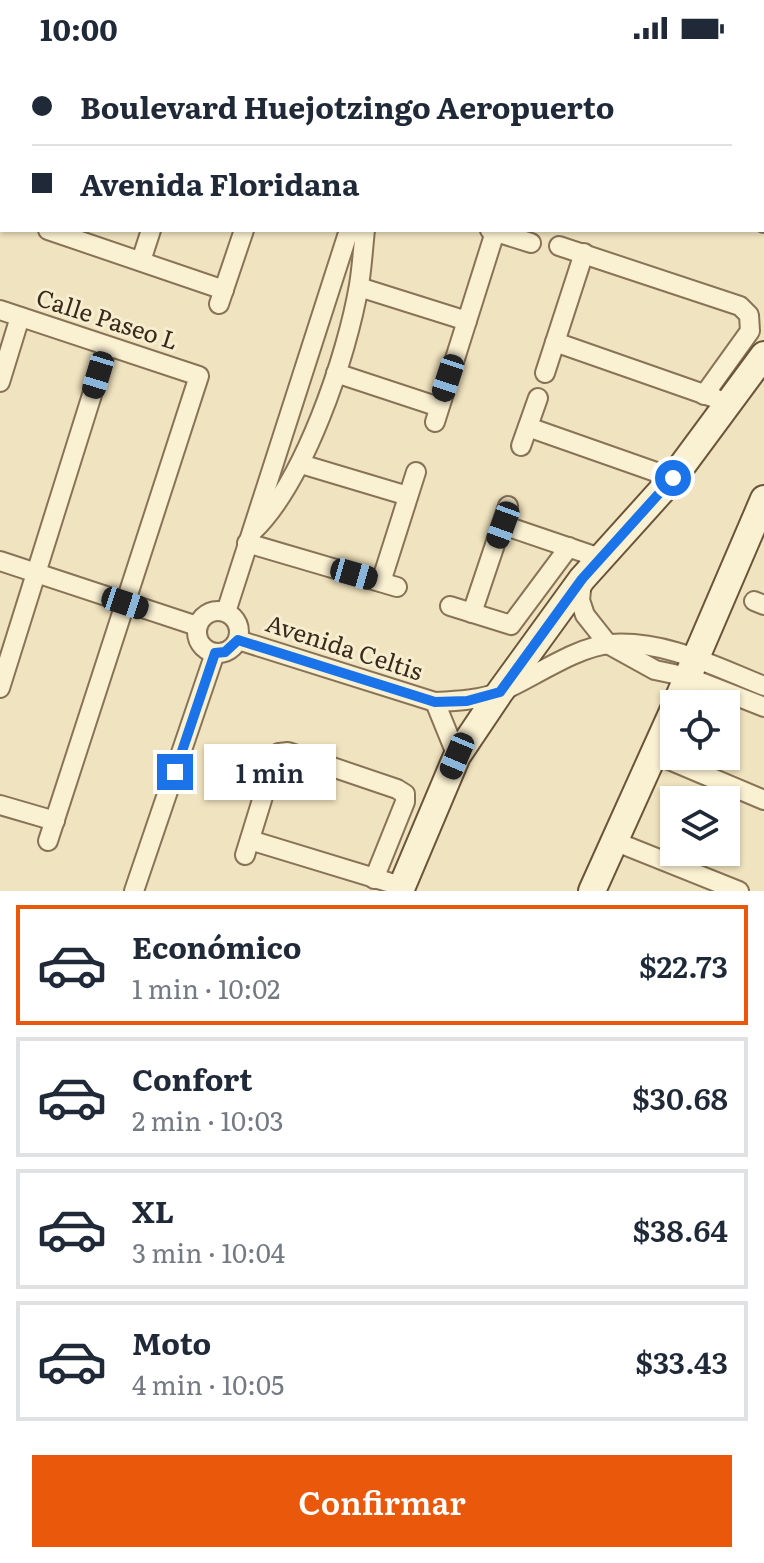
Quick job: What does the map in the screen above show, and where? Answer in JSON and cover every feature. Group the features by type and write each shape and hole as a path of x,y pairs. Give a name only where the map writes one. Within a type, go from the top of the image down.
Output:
{"street":[{"path":"55,232 141,261 221,297 243,232"},
{"path":"141,261 150,232"},
{"path":"226,612 348,232"},
{"path":"249,539 269,516 301,464 336,373 359,287 365,232"},
{"path":"336,373 437,415 492,232"},
{"path":"495,232 531,243"},
{"path":"559,246 740,306 749,315 750,331 704,395"},
{"path":"545,373 584,253"},
{"path":"359,287 467,321"},
{"name":"Calle Paseo L","path":"0,310 199,376 125,603"},
{"path":"0,382 20,317"},
{"path":"555,342 730,403"},
{"path":"0,688 107,347"},
{"path":"374,879 405,802 405,794 288,752 279,753 248,847 374,879 400,889 457,756 500,692 582,579 673,478 764,355"},
{"path":"521,446 538,398"},
{"path":"528,427 673,478"},
{"path":"301,464 408,496"},
{"path":"249,539 389,584 416,472"},
{"path":"682,690 764,499"},
{"path":"472,613 508,506"},
{"path":"503,525 600,558"},
{"path":"450,606 511,625 569,547"},
{"path":"0,561 197,626"},
{"path":"582,579 580,600 585,615 608,644 655,670 691,668 764,686"},
{"path":"48,841 125,603"},
{"path":"212,611 226,612 238,623 238,640 225,652 208,651 198,641 197,626 212,611"},
{"name":"Avenida Celtis","path":"238,640 435,702"},
{"path":"457,756 435,702 467,701 500,692 549,667 608,644"},
{"path":"134,891 215,653"},
{"path":"691,668 764,707"},
{"path":"592,891 660,742"},
{"path":"655,754 764,800"},
{"path":"0,805 55,821"},
{"path":"614,841 739,891"}],"route":[{"path":"175,772 215,653 233,648 238,640 435,702 467,701 500,692 582,579 673,478"}]}
